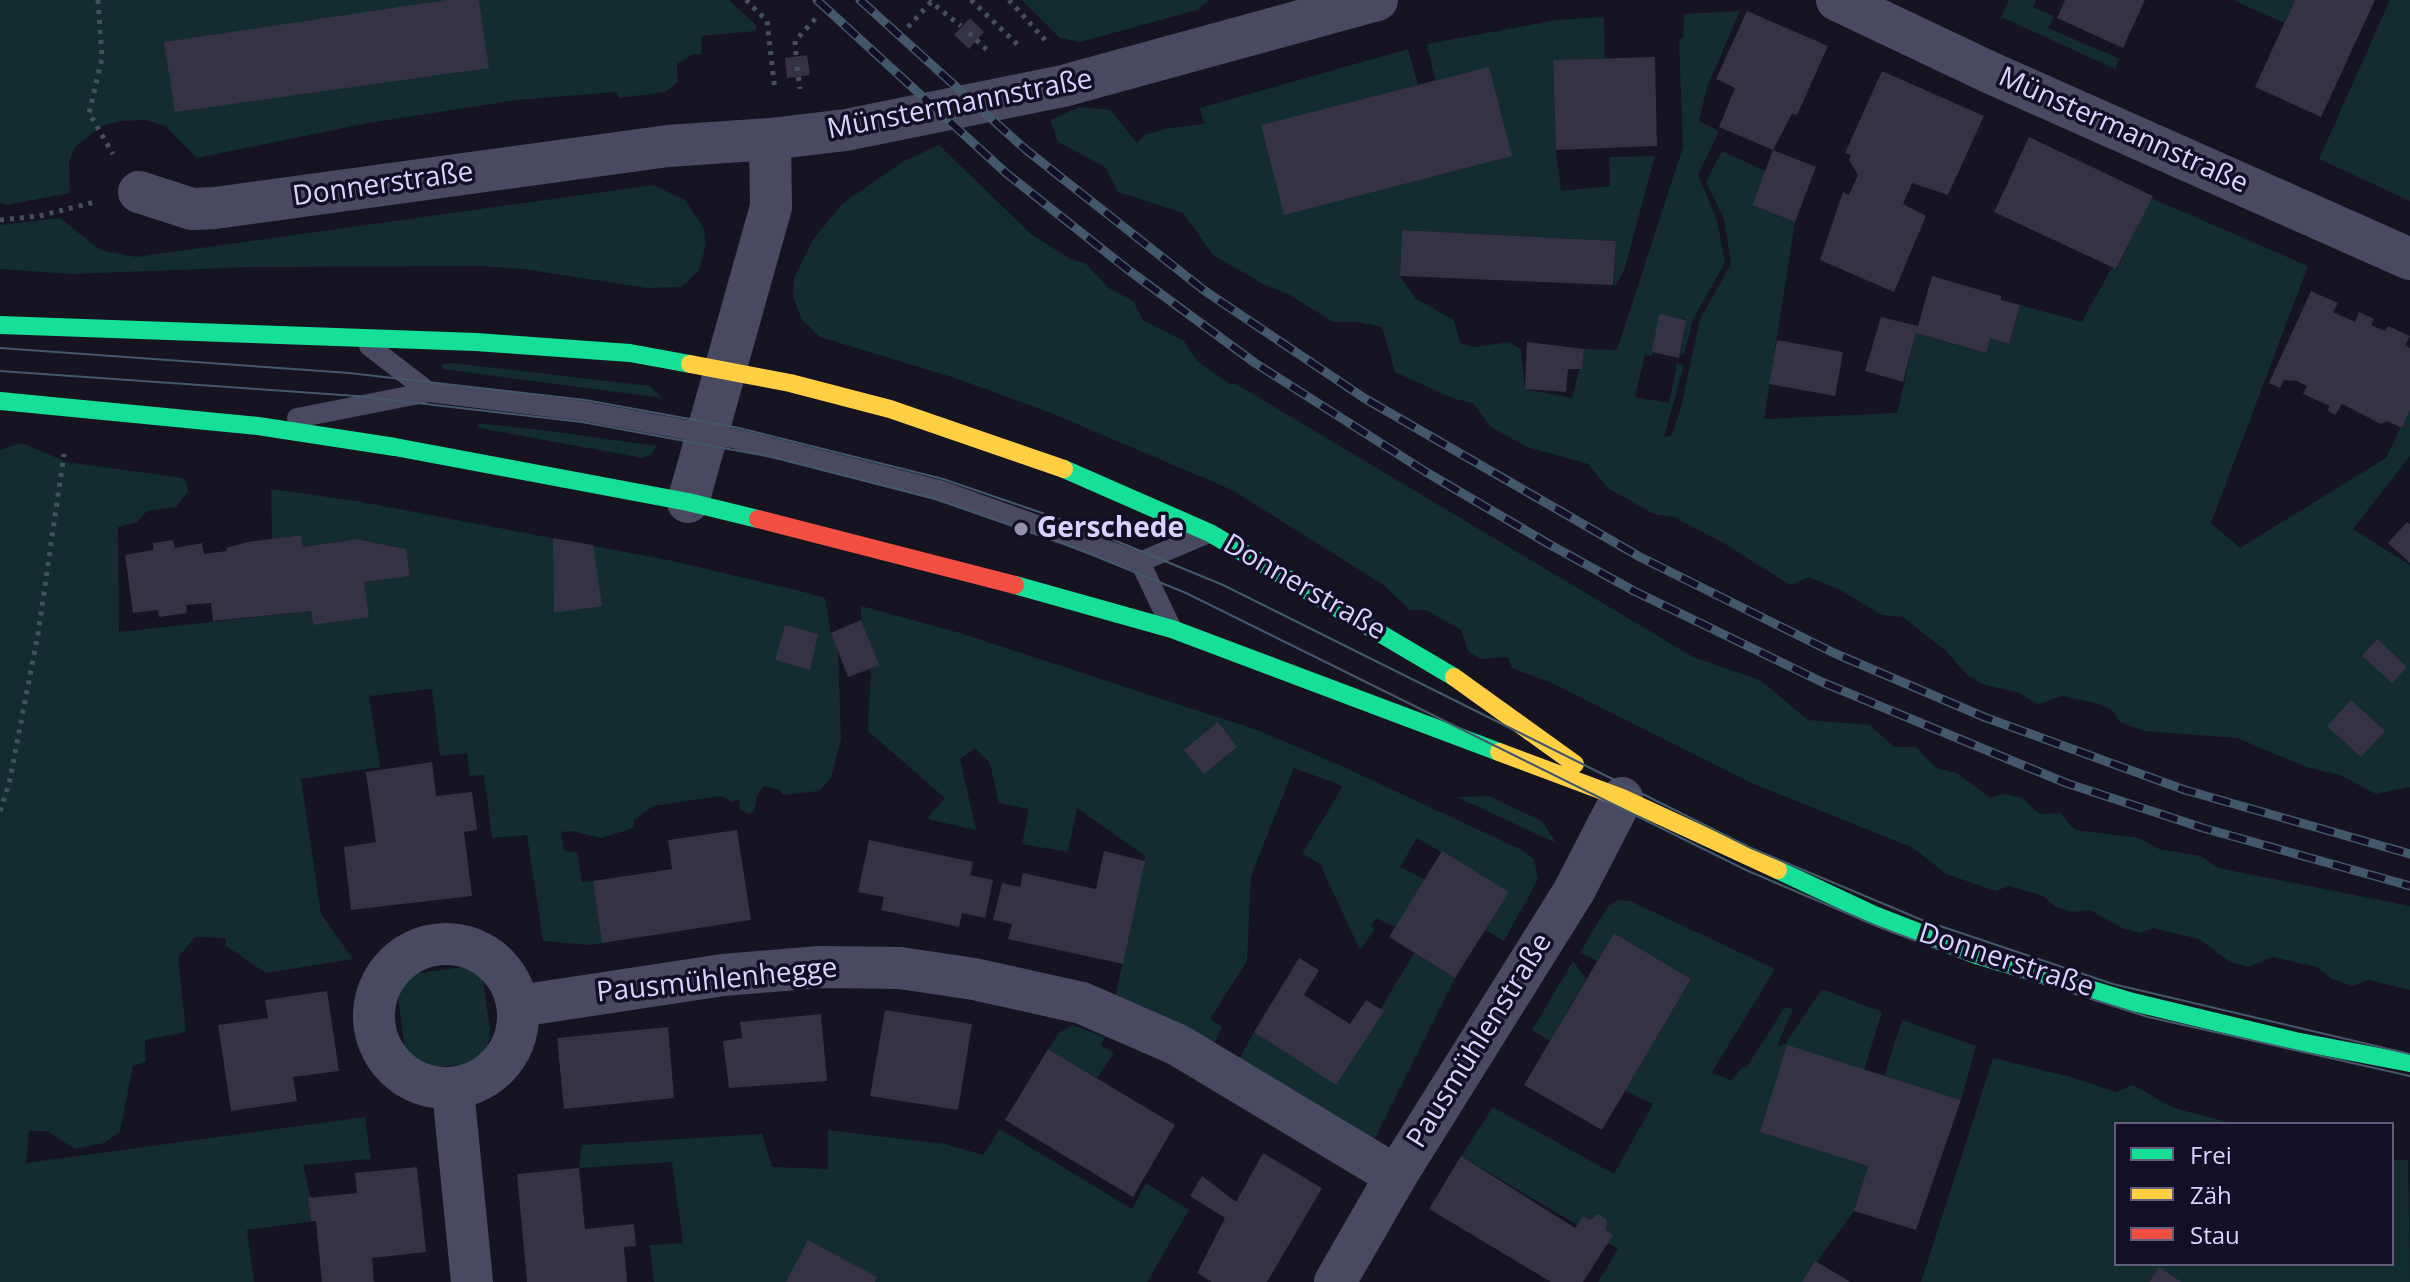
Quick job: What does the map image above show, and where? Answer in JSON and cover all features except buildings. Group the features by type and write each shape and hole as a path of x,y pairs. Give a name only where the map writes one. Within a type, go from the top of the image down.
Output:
{"main road":[{"name":"Donnerstraße","path":"0,325 476,342 630,353 790,383 948,426 1068,470 1210,533 1452,675 1622,798"},
{"name":"Donnerstraße","path":"0,401 258,426 395,447 688,502 935,563 1172,629 1622,798 1874,915 1979,956 2133,1002 2295,1041 2410,1063"}],"street":[{"name":"Münstermannstraße","path":"770,139 846,130 1063,86 1279,14 1377,0"},
{"name":"Münstermannstraße","path":"1837,0 1991,73 2410,259"},
{"name":"Donnerstraße","path":"139,192 192,209 215,208 655,147 770,139"},
{"path":"688,502 771,207 770,139"},
{"name":"Pausmühlenstraße","path":"1335,1282 1396,1176 1574,891 1622,798"},
{"path":"463,945 480,951 497,964 510,980 519,1006 515,1039 498,1067 484,1078 453,1090 422,1085 400,1072 379,1045 374,1007 379,987 391,968 424,946 463,945"},
{"name":"Pausmühlenhegge","path":"519,1006 723,975 820,967 900,968 985,982 1082,1003 1178,1045 1396,1176"},
{"path":"453,1090 472,1282"}],"lane":[{"path":"358,338 429,392"},
{"path":"258,426 429,392 606,414 707,432 939,490 1140,562 1210,533"},
{"path":"1140,562 1172,629"}],"path":[{"path":"0,220 39,216 139,192 96,130 89,113 102,58 98,0"},
{"path":"746,0 767,21 775,91 799,88"},
{"path":"971,0 1011,39"},
{"path":"1009,0 1033,25"},
{"path":"908,27 931,2 939,5 961,26"},
{"path":"796,55 795,41 816,18"},
{"path":"0,811 9,784 38,634 70,406"}],"green space":[{"path":"0,0 729,0 756,25 756,31 701,36 702,54 693,54 677,64 678,82 665,92 619,98 616,92 517,100 368,123 197,158 165,126 146,120 121,121 101,126 75,147 69,162 70,193 6,205 0,202"},
{"path":"1022,0 1210,0 1197,10 1080,42 1060,38"},
{"path":"2009,0 2036,0 2033,7 2054,16 2048,28 2120,59 2115,69 2001,17"},
{"path":"2233,0 2295,0 2284,23"},
{"path":"2390,0 2410,0 2410,201 2319,159"},
{"path":"1740,11 1707,87 1699,121 1719,131 1698,175 1717,220 1725,263 1693,319 1684,355 1680,355 1686,319 1659,315 1652,356 1645,355 1635,397 1669,403 1677,363 1684,365 1664,437 1671,436 1680,411 1700,319 1731,264 1724,219 1706,181 1722,151 1765,171 1752,205 1795,222 1764,419 1897,413 1916,333 1985,353 1990,338 2009,344 2020,305 2082,322 2112,267 2117,269 2151,198 2308,266 2211,523 2240,548 2386,458 2410,408 2410,456 2353,529 2410,565 2410,787 2376,794 2340,775 2306,767 2237,738 2144,731 2120,722 2114,712 2100,704 2061,696 2039,704 2017,692 1985,685 1968,676 1946,651 1903,617 1882,615 1842,591 1809,577 1790,585 1722,542 1674,517 1654,514 1608,488 1588,464 1527,447 1491,427 1473,403 1455,399 1395,372 1382,327 1358,322 1333,322 1290,295 1265,285 1213,255 1183,213 1118,192 1105,167 1058,142 1050,120 1080,107 1110,110 1137,143 1145,135 1169,128 1204,124 1200,108 1408,49 1418,85 1435,80 1427,44 1557,20 1601,17 1604,19 1605,58 1553,61 1556,150 1561,191 1610,186 1609,157 1655,156 1624,271 1614,288 1615,241 1402,230 1400,276 1416,299 1454,320 1460,343 1474,347 1509,342 1521,349 1525,389 1572,398 1584,349 1617,350 1683,147 1679,40 1683,38 1684,14"},
{"path":"939,145 1031,234 1072,260 1085,263 1109,288 1133,301 1143,320 1184,341 1197,361 1230,384 1236,384 1693,657 1760,680 1808,720 1870,725 1894,747 1916,747 1936,768 1957,773 1990,798 2003,794 2022,798 2040,814 2060,813 2075,830 2139,838 2159,849 2201,856 2218,868 2410,906 2410,990 2369,980 2353,986 2332,979 2317,967 2272,957 2248,967 2230,962 2199,939 2153,928 2140,933 2122,928 2090,910 2072,912 2056,907 2043,896 2009,886 1996,891 1946,874 1913,848 1749,782 1552,683 1512,668 1508,657 1480,659 1468,651 1461,630 1426,610 1410,610 1382,584 1232,490 1051,413 955,378 820,337 802,320 793,297 794,278 812,241 843,203 904,161"},
{"path":"653,185 685,200 704,229 706,245 699,270 682,287 647,288 523,269 480,266 251,267 73,274 0,269 0,225 60,218 100,250 136,257"},
{"path":"443,364 650,386 662,398 442,369"},
{"path":"476,423 657,446 652,454 643,458 479,428"},
{"path":"21,443 67,462 182,478 186,482 188,492 176,507 147,511 137,522 118,527 119,632 311,611 313,625 364,582 410,576 406,549 356,539 303,547 300,535 272,539 271,489 356,501 668,560 800,591 825,598 831,633 861,620 861,606 960,633 1260,731 1522,850 1534,859 1538,879 1504,941 1485,930 1508,892 1417,838 1400,867 1425,880 1395,927 1376,918 1371,926 1375,929 1360,950 1320,864 1302,854 1343,786 1294,768 1251,876 1247,961 1210,1019 1222,1027 1211,1050 1236,1064 1254,1032 1336,1084 1414,953 1455,978 1372,1144 1115,999 1145,856 1077,808 1068,852 1022,844 1029,809 999,803 990,763 975,748 960,759 976,830 931,820 928,817 945,798 868,731 871,669 848,677 838,651 841,739 831,778 819,791 783,795 778,789 764,786 757,796 754,812 749,814 740,810 739,800 732,802 721,796 653,806 633,821 634,828 601,838 571,831 561,832 564,851 577,852 582,882 593,881 602,943 590,945 543,941 527,835 492,838 484,775 470,776 467,753 440,756 432,689 369,696 380,767 301,779 321,914 353,959 266,973 226,946 226,938 195,937 178,957 186,1032 145,1040 146,1062 133,1066 120,1132 104,1143 75,1149 47,1131 29,1131 26,1163 365,1117 371,1159 303,1165 316,1221 247,1230 254,1282 0,1282 0,450"},
{"path":"1488,796 1542,821 1556,843 1457,797"},
{"path":"1617,900 1630,901 1775,969 1712,1072 1731,1081 1742,1067 1746,1068 1785,1007 1793,1009 1777,1046 1785,1044 1822,989 1882,1012 1864,1070 1761,1132 1868,1166 1854,1211 1802,1282 1598,1282 1618,1249 1461,1156 1493,1107 1614,1174 1653,1104 1625,1091 1691,979 1614,933 1597,961 1580,952 1608,906"},
{"path":"1573,961 1586,979 1550,1041 1532,1030"},
{"path":"462,967 472,969 483,981 490,1030 487,1052 474,1064 420,1068 405,1052 398,998 401,984 413,974"},
{"path":"1902,1020 1976,1046 1961,1100 1884,1076"},
{"path":"1072,1025 1105,1037 1101,1046 1114,1053 1097,1078 1048,1049 1059,1033"},
{"path":"1993,1058 2071,1077 2116,1092 2133,1085 2174,1108 2227,1122 2114,1122 2114,1266 2394,1266 2394,1160 2408,1160 2410,1282 2182,1282 2159,1267 2149,1282 1921,1282"},
{"path":"1000,1129 1132,1209 1146,1183 1189,1210 1147,1282 654,1282 650,1245 683,1243 672,1162 579,1168 582,1145 762,1134 772,1167 828,1169 828,1130 945,1144 983,1155"}],"tram line":[{"path":"0,348 349,373 585,400 739,428 943,479 1080,526 1223,585 1751,848 1922,920 2113,984 2410,1054"},
{"path":"0,371 356,396 582,422 772,457 935,499 1068,545 1186,593 1746,870 1879,927 1959,957 2148,1017 2410,1076"}],"railway":[{"path":"817,0 1006,173 1131,272 1255,363 1426,472 1547,543 1634,591 1824,683 2066,783 2203,828 2410,886"},
{"path":"860,0 1025,149 1205,291 1364,398 1640,557 1834,653 1984,717 2185,790 2410,854"}],"traffic: fast":[{"path":"0,325 476,342 630,353 690,364"},
{"path":"0,401 258,426 395,447 688,502 758,519"},
{"path":"1064,469 1210,533 1454,677"},
{"path":"1015,585 1172,629 1499,752"},
{"path":"1778,870 1874,915 1979,956 2133,1002 2295,1041 2410,1063"}],"traffic: slow":[{"path":"690,364 790,383 890,409 1064,469"},
{"path":"1454,677 1575,764"},
{"path":"1499,752 1622,798 1778,870"}],"traffic: jam":[{"path":"758,519 1015,585"}],"place":[{"name":"Gerschede","path":"1021,529"}]}
